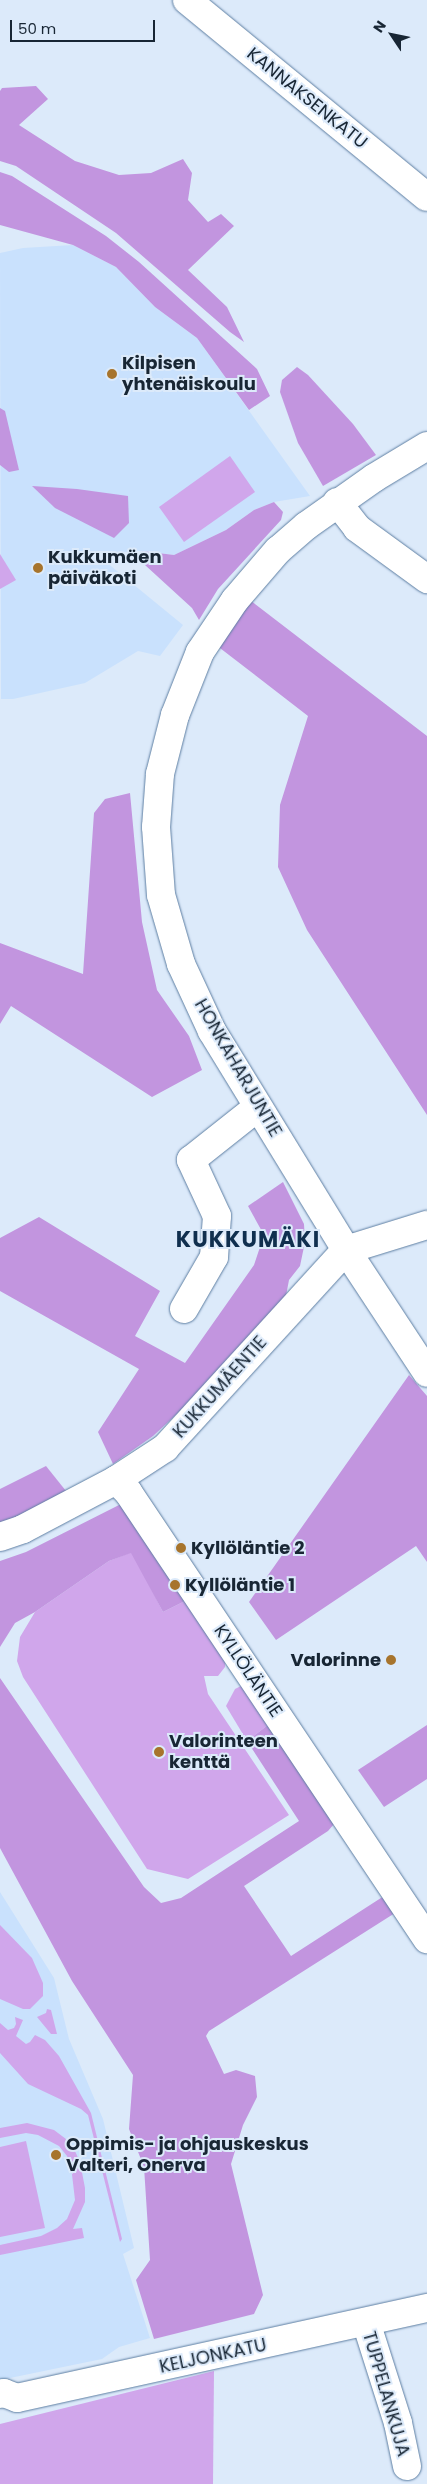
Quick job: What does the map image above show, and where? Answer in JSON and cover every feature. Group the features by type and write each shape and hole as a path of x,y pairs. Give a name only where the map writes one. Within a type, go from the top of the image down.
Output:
{"street":[{"name":"KANNAKSENKATU","path":"187,0 427,197"},
{"name":"HONKAHARJUNTIE","path":"427,446 337,502 278,550 235,600 200,652 167,739 160,774 156,827 161,895 181,964 212,1031 346,1250 427,1373"},
{"path":"337,502 358,528 427,580"},
{"path":"184,1309 214,1256 217,1216 191,1160 249,1114"},
{"path":"346,1250 427,1226"},
{"name":"KUKKUMÄENTIE","path":"0,1537 23,1529 116,1480 165,1448 346,1250"},
{"name":"KYLLÖLÄNTIE","path":"116,1480 128,1492 427,1939"},
{"name":"KELJONKATU","path":"0,2394 4,2393 17,2398 427,2308"},
{"name":"TUPPELANKUJA","path":"366,2322 398,2423 407,2466"}],"shaded area":[{"path":"36,86 48,99 19,125 75,161 119,175 151,173 183,159 192,173 188,200 208,222 221,214 234,226 188,270 227,307 244,342 116,233 16,166 0,161 0,91 2,88"},
{"path":"0,172 12,176 106,236 139,262 257,369 270,396 249,410 197,338 155,307 116,267 73,245 0,225"},
{"name":"Kilpisen yhtenäiskoulu","path":"73,245 116,267 155,307 197,338 310,496 274,502 254,510 226,530 174,555 142,551 123,552 106,562 183,625 160,656 138,651 85,683 13,699 1,699 0,253 23,248"},
{"path":"297,367 308,375 353,424 376,455 323,486 298,443 280,392 282,380"},
{"path":"0,408 5,411 19,470 9,472 0,465"},
{"path":"230,456 255,492 184,542 159,507"},
{"path":"32,486 77,489 128,496 129,523 114,538 55,508"},
{"path":"274,502 283,512 281,520 218,589 199,620 192,608 145,565 142,551 174,555 226,530 254,510"},
{"path":"0,554 16,580 0,589"},
{"path":"246,597 427,736 427,1115 307,930 278,867 280,805 308,716 216,645"},
{"path":"130,793 142,922 157,990 189,1036 202,1070 152,1097 11,1006 0,1024 0,943 83,974 94,813 105,799"},
{"path":"283,1182 304,1224 305,1242 300,1266 289,1280 285,1301 231,1364 153,1436 113,1464 98,1432 139,1369 0,1291 0,1238 39,1217 160,1291 135,1336 185,1363 254,1265 264,1235 248,1206"},
{"path":"409,1375 427,1396 427,1562 416,1546 276,1640 249,1602"},
{"path":"46,1466 66,1491 0,1528 0,1489"},
{"path":"123,1503 189,1599 163,1612 131,1553 109,1561 35,1612 15,1623 0,1647 0,1561 26,1552"},
{"name":"Valorinteen kenttä","path":"132,1552 163,1612 189,1599 225,1656 225,1667 218,1676 204,1676 208,1694 289,1815 188,1879 147,1869 23,1677 17,1661 20,1637 35,1612 109,1561"},
{"path":"0,1678 144,1887 161,1903 181,1898 299,1821 247,1741 268,1725 334,1824 328,1831 244,1886 291,1956 384,1896 395,1913 209,2031 206,2036 224,2074 236,2070 255,2076 257,2097 243,2125 231,2164 263,2295 254,2314 154,2339 136,2280 150,2260 144,2167 129,2129 133,2075 72,1981 0,1848"},
{"path":"243,1685 268,1725 247,1741 226,1706 235,1689"},
{"path":"427,1725 427,1779 384,1807 358,1770"},
{"name":"Oppimis- ja ohjauskeskus Valteri, Onerva","path":"0,1892 54,1978 69,2039 103,2119 134,2248 123,2254 150,2338 119,2347 102,2359 5,2379 0,2379"},
{"path":"0,1925 32,1958 43,1983 43,1996 30,2009 23,2009 0,1999"},
{"path":"47,2009 51,2010 57,2034 51,2034 37,2017 46,2013"},
{"path":"15,2017 23,2020 16,2036 26,2044 35,2035 45,2040 59,2056 91,2113 122,2239 120,2242 88,2115 81,2109 28,2084 0,2053 0,2023 8,2030 14,2028 16,2024"},
{"path":"27,2123 54,2130 66,2139 74,2149 80,2162 85,2188 85,2202 73,2229 82,2228 84,2238 0,2255 0,2245 41,2236 57,2228 67,2219 75,2200 71,2166 67,2156 59,2146 38,2135 26,2133 0,2138 0,2128"},
{"path":"26,2141 45,2228 0,2237 0,2147"},
{"path":"214,2371 213,2484 0,2484 0,2424"}],"place":[{"name":"Kilpisen yhtenäiskoulu","path":"112,374"},
{"name":"Kukkumäen päiväkoti","path":"38,568"},
{"name":"Kyllöläntie 2","path":"181,1548"},
{"name":"Kyllöläntie 1","path":"175,1585"},
{"name":"Valorinne","path":"391,1660"},
{"name":"Valorinteen kenttä","path":"159,1752"},
{"name":"Oppimis- ja ohjauskeskus Valteri, Onerva","path":"56,2155"}],"district":[{"name":"KUKKUMÄKI","path":"248,1240"}]}
